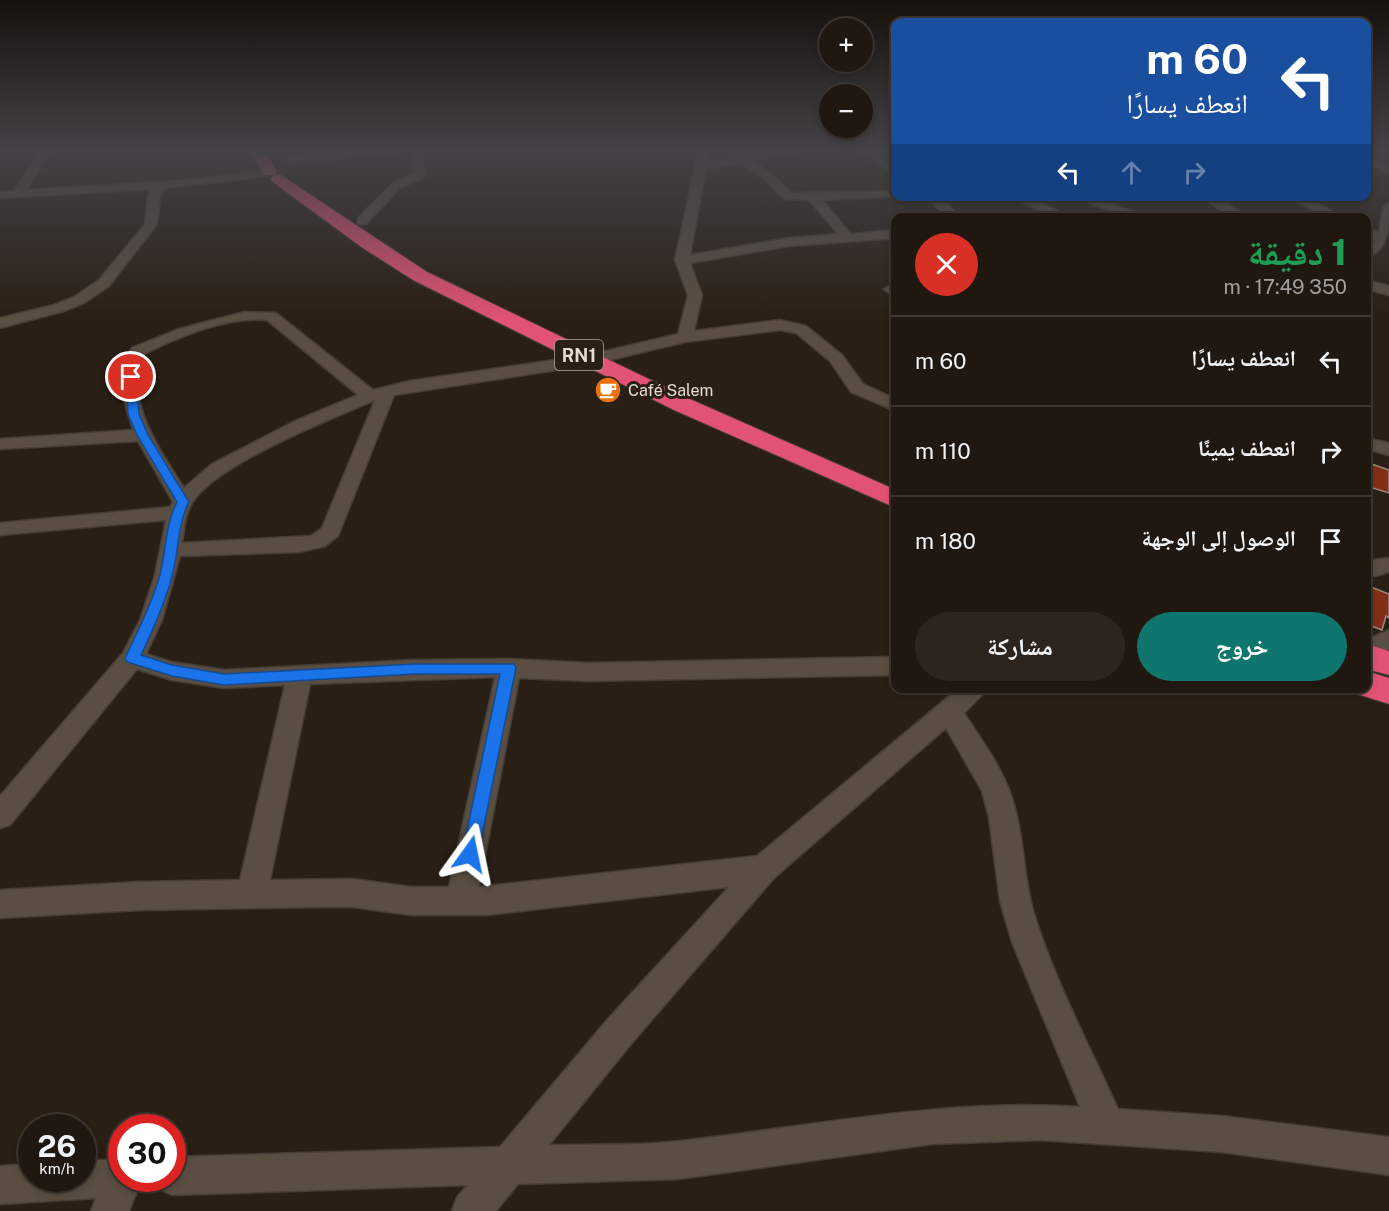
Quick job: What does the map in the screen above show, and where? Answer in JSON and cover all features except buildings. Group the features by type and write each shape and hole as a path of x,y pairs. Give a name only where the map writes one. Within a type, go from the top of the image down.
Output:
{"highway":[{"name":"RN1","path":"325,207 366,242 420,276 746,435 891,498"},
{"name":"RN1","path":"343,207 362,221 448,272 615,353 891,476"},
{"path":"1371,656 1389,663"},
{"path":"1371,686 1389,691"}],"street":[{"path":"0,323 59,308 79,300 104,283 151,224 153,207"},
{"path":"362,221 376,207"},
{"path":"685,337 695,295 682,260 692,207"},
{"path":"821,207 846,236"},
{"path":"1109,207 1129,213"},
{"path":"1314,207 1328,213"},
{"path":"1371,252 1376,249 1387,231 1389,207"},
{"path":"1371,232 1382,238"},
{"path":"682,260 789,242 891,234"},
{"path":"1371,286 1389,291"},
{"path":"180,507 134,414 130,393 131,361 138,351 251,314 271,316 379,393"},
{"path":"0,816 8,795 132,658 151,620 166,575 180,507 219,468 242,454 379,393 589,360 685,337 780,325 801,329 836,358 857,388 891,404"},
{"path":"170,550 300,545 326,536 331,531 379,393"},
{"path":"0,444 143,435"},
{"path":"1371,444 1389,450"},
{"path":"2,532 180,507"},
{"path":"1371,568 1389,565"},
{"path":"1371,651 1389,638"},
{"path":"132,658 172,671 224,679 414,669 509,668 601,672 891,666"},
{"path":"461,901 509,668"},
{"path":"252,894 299,676"},
{"path":"471,1211 619,1032 764,869 847,795 971,693"},
{"path":"949,711 999,800 1009,843 1012,887 1018,915 1029,946 1107,1126"},
{"path":"0,903 252,894 353,893 411,901 487,901 764,869"},
{"path":"186,1176 678,1160 932,1126 1040,1122 1222,1134 1389,1156"},
{"path":"0,1185 108,1179"},
{"path":"110,1211 117,1192"}],"place":[{"name":"Café Salem","path":"608,390"}],"route":[{"path":"131,377 130,393 134,414 143,435 183,502 177,513 166,575 151,620 132,658 172,671 224,679 414,669 509,668 470,854"}]}
